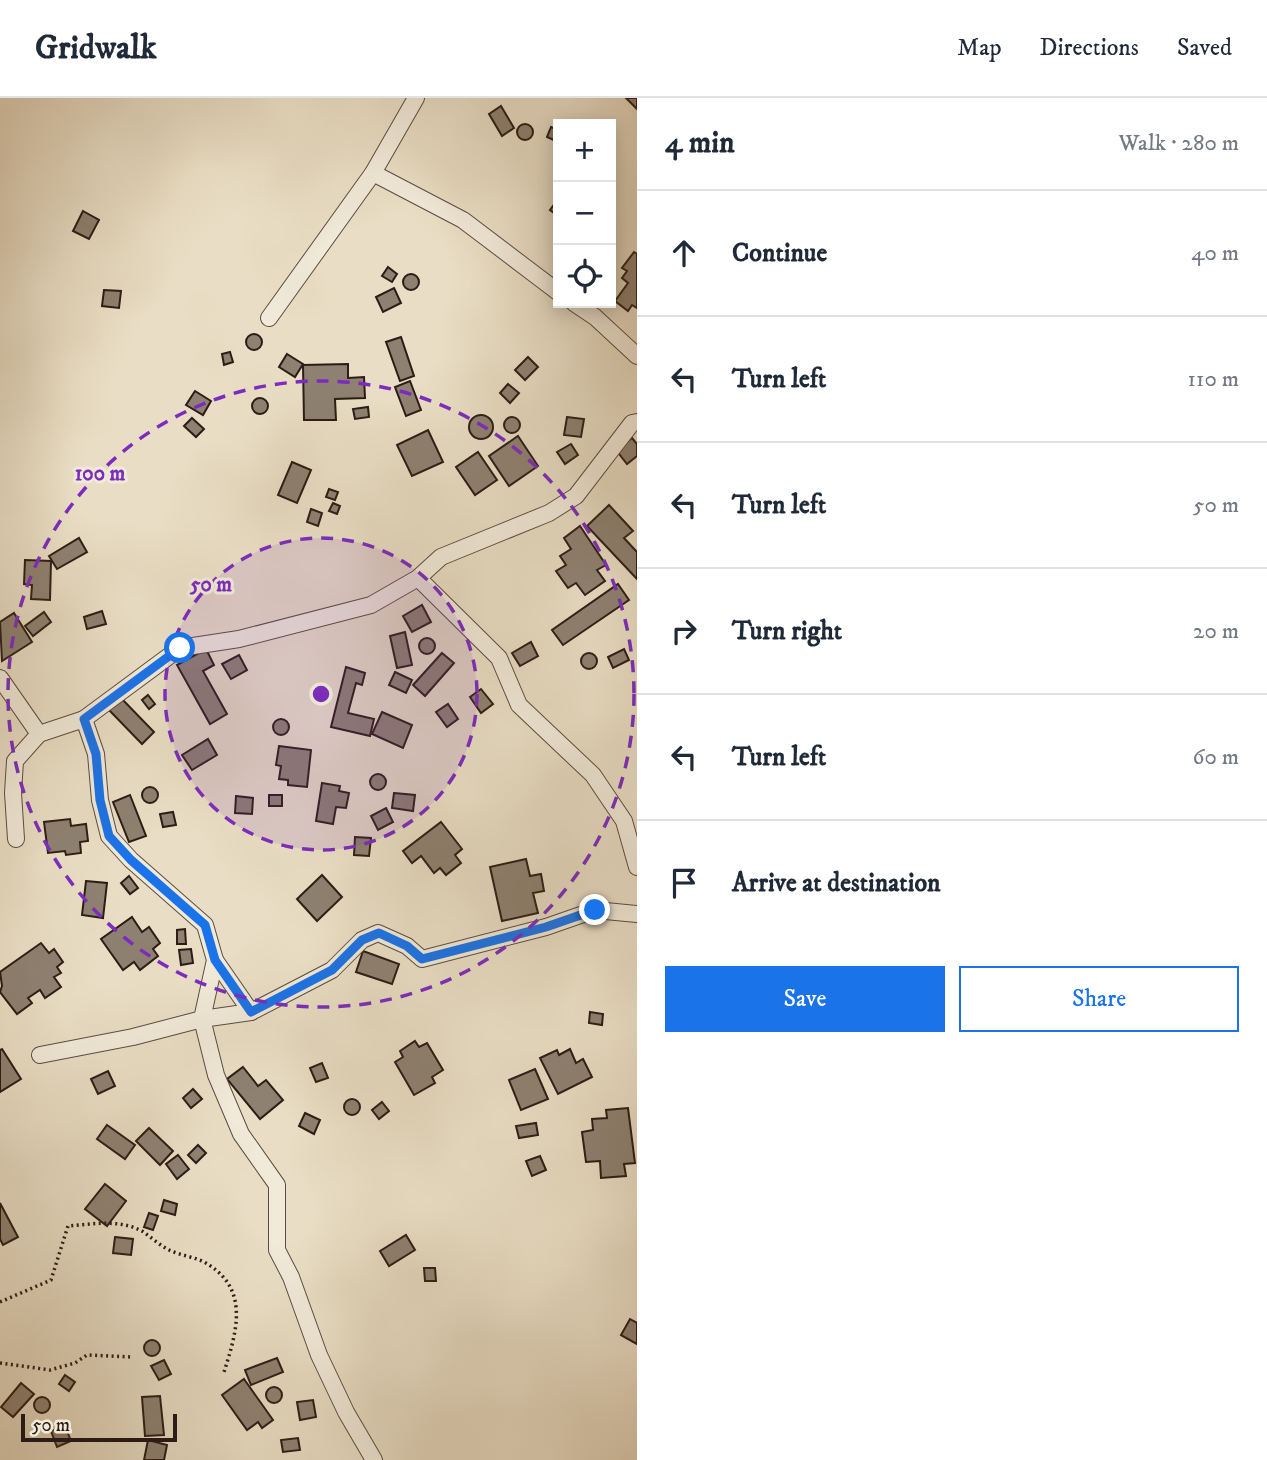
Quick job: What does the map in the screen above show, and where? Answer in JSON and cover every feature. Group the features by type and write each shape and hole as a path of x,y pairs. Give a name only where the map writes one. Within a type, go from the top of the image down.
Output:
{"street":[{"path":"269,318 373,173 416,98"},
{"path":"373,173 463,220 553,288"},
{"path":"582,308 637,356"},
{"path":"16,839 13,793 15,761 39,734 84,719 180,648 239,639 371,605 418,578 441,557 549,513 576,496 632,423 637,422"},
{"path":"418,578 499,658 519,705 593,775 624,821 637,867"},
{"path":"0,678 39,734"},
{"path":"84,719 96,754 100,800 109,836 131,860 205,925 215,960 251,1012"},
{"path":"40,1055 133,1037 202,1019 251,1012 332,970 362,940 379,933 407,946 422,959 546,927 595,910 637,914"},
{"path":"215,960 202,1019 216,1075 241,1134 277,1185 277,1250 291,1277 324,1367 374,1460"}],"path":[{"path":"0,1302 51,1280 68,1226 114,1223 141,1231 167,1249 208,1264 225,1279 237,1303 235,1337 224,1372"},
{"path":"0,1363 51,1370 75,1363 87,1354 131,1357"}],"building":[{"path":"626,98 637,98 637,109"},
{"path":"501,106 514,128 502,136 489,114"},
{"path":"522,124 528,124 533,132 531,138 522,140 517,135 517,129"},
{"path":"551,127 553,128 553,140 547,137"},
{"path":"83,211 99,220 89,239 73,231"},
{"path":"634,252 637,254 637,308 632,305 628,311 616,302 628,283 622,278 627,271 622,268"},
{"path":"388,267 397,274 392,282 382,276"},
{"path":"408,274 414,274 419,282 417,288 408,290 403,285 403,279"},
{"path":"394,288 401,303 383,312 376,297"},
{"path":"104,290 121,291 119,308 102,306"},
{"path":"251,334 257,334 262,342 260,348 251,350 246,345 246,339"},
{"path":"401,337 414,376 400,381 386,342"},
{"path":"230,352 233,362 224,365 222,354"},
{"path":"287,354 303,364 295,377 279,367"},
{"path":"528,357 538,367 525,380 515,370"},
{"path":"348,364 348,378 364,377 365,398 335,399 336,420 304,420 303,365"},
{"path":"410,381 421,410 406,416 395,387"},
{"path":"508,384 519,393 510,403 500,393"},
{"path":"195,391 211,401 203,415 186,405"},
{"path":"257,398 263,398 268,406 266,412 257,414 252,409 252,403"},
{"path":"368,407 369,417 355,419 353,409"},
{"path":"481,415 492,422 493,427 486,438 481,439 470,432 469,427 476,416"},
{"path":"509,417 515,417 520,425 518,431 509,433 504,428 504,422"},
{"path":"567,417 584,419 581,437 564,435"},
{"path":"192,418 204,429 196,437 184,426"},
{"path":"428,430 443,462 412,476 397,445"},
{"path":"518,436 538,466 509,486 489,456"},
{"path":"632,438 637,444 637,456 627,464 616,450"},
{"path":"571,444 578,455 565,464 557,452"},
{"path":"478,452 497,480 475,495 456,467"},
{"path":"292,462 311,470 297,503 278,495"},
{"path":"329,489 338,492 335,500 326,497"},
{"path":"333,503 340,506 337,514 329,511"},
{"path":"609,505 633,531 624,538 637,552 637,579 587,526"},
{"path":"311,509 322,513 318,526 307,522"},
{"path":"580,526 606,565 597,570 605,581 585,595 576,583 568,588 556,571 566,565 560,556 571,549 564,538"},
{"path":"79,538 87,552 57,569 49,556"},
{"path":"25,560 51,561 50,600 31,599 32,585 24,584"},
{"path":"618,584 629,600 563,645 552,630"},
{"path":"422,605 431,622 412,632 403,616"},
{"path":"102,611 106,624 87,629 84,617"},
{"path":"44,612 51,622 33,636 25,626"},
{"path":"14,613 32,642 2,661 0,622"},
{"path":"405,632 412,665 397,668 390,636"},
{"path":"424,638 430,638 435,646 433,652 424,654 419,649 419,643"},
{"path":"531,642 538,656 520,666 512,653"},
{"path":"206,649 214,665 203,671 227,714 210,724 177,665"},
{"path":"624,649 629,660 613,668 608,657"},
{"path":"442,653 454,663 425,696 413,685"},
{"path":"586,653 592,653 597,661 595,667 586,669 581,664 581,658"},
{"path":"239,655 247,670 231,679 222,664"},
{"path":"346,667 365,673 362,685 356,683 348,713 374,719 370,736 331,727"},
{"path":"395,672 412,680 406,693 389,685"},
{"path":"481,689 493,704 481,713 470,697"},
{"path":"148,695 155,704 149,709 142,700"},
{"path":"120,697 154,732 142,744 108,709"},
{"path":"448,704 458,719 447,727 436,712"},
{"path":"382,712 412,725 403,748 372,734"},
{"path":"278,719 284,719 289,727 287,733 278,735 273,730 273,724"},
{"path":"208,739 217,755 192,770 182,755"},
{"path":"279,746 311,750 307,787 288,785 288,780 279,779 281,766 276,765"},
{"path":"375,774 381,774 386,782 384,788 375,790 370,785 370,779"},
{"path":"322,783 340,786 339,791 349,793 346,808 336,807 333,824 316,821"},
{"path":"147,787 153,787 158,795 156,801 147,803 142,798 142,792"},
{"path":"394,793 415,795 413,811 392,808"},
{"path":"130,795 146,836 129,842 113,802"},
{"path":"269,795 282,795 282,806 269,806"},
{"path":"236,796 253,798 252,814 235,813"},
{"path":"386,808 393,822 378,830 371,816"},
{"path":"173,812 176,825 163,827 160,814"},
{"path":"70,819 71,826 86,824 88,841 80,842 81,853 48,853 44,822"},
{"path":"441,822 462,849 455,855 461,863 446,875 440,868 434,873 421,856 412,863 403,851"},
{"path":"355,837 371,838 369,856 354,855"},
{"path":"526,859 530,876 541,874 544,891 533,893 538,913 502,921 490,867"},
{"path":"322,875 342,897 317,921 297,899"},
{"path":"129,876 138,888 130,894 121,883"},
{"path":"86,881 107,883 103,918 82,915"},
{"path":"132,917 142,932 149,927 160,943 153,949 158,956 140,970 134,962 123,970 101,939"},
{"path":"185,929 186,944 177,944 177,930"},
{"path":"41,943 49,953 54,949 63,962 57,967 61,973 54,977 61,987 45,998 40,990 28,998 32,1003 17,1014 0,992 0,972"},
{"path":"191,949 193,963 181,965 179,950"},
{"path":"363,951 399,964 392,984 356,972"},
{"path":"590,1012 603,1014 602,1025 589,1023"},
{"path":"415,1041 419,1047 427,1043 443,1070 432,1077 435,1083 414,1095 395,1062 403,1057 400,1051"},
{"path":"2,1049 21,1079 0,1092 0,1050"},
{"path":"570,1049 576,1063 583,1059 592,1077 558,1094 540,1058 557,1050 559,1055"},
{"path":"322,1063 328,1078 316,1082 310,1068"},
{"path":"243,1067 258,1086 266,1080 283,1100 260,1119 227,1079"},
{"path":"535,1069 548,1099 521,1110 509,1080"},
{"path":"108,1071 115,1086 98,1094 91,1079"},
{"path":"193,1089 202,1099 191,1108 183,1098"},
{"path":"349,1099 355,1099 360,1107 358,1113 349,1115 344,1110 344,1104"},
{"path":"382,1102 389,1111 379,1119 372,1110"},
{"path":"628,1108 635,1163 624,1164 626,1176 601,1178 600,1161 586,1162 582,1132 593,1130 592,1119 607,1118 606,1110"},
{"path":"305,1113 320,1120 314,1134 299,1126"},
{"path":"536,1123 538,1135 519,1138 516,1126"},
{"path":"107,1125 135,1145 125,1159 97,1139"},
{"path":"149,1128 173,1151 160,1165 136,1141"},
{"path":"198,1145 206,1153 196,1163 188,1155"},
{"path":"178,1155 189,1169 177,1179 166,1164"},
{"path":"540,1156 546,1170 532,1176 526,1161"},
{"path":"105,1184 126,1201 107,1226 85,1209"},
{"path":"164,1200 177,1204 175,1215 161,1211"},
{"path":"0,1203 18,1237 3,1245 0,1239"},
{"path":"149,1213 158,1216 153,1230 144,1227"},
{"path":"406,1235 415,1250 389,1266 380,1251"},
{"path":"115,1237 133,1239 131,1255 113,1253"},
{"path":"424,1268 435,1268 436,1281 425,1281"},
{"path":"630,1319 637,1323 637,1344 621,1335"},
{"path":"149,1340 155,1340 160,1348 158,1354 149,1356 144,1351 144,1345"},
{"path":"277,1358 283,1372 251,1385 245,1370"},
{"path":"164,1360 171,1374 159,1380 151,1366"},
{"path":"65,1375 75,1382 69,1391 59,1384"},
{"path":"244,1379 273,1420 262,1428 258,1422 247,1430 222,1395"},
{"path":"21,1383 34,1394 13,1417 1,1407"},
{"path":"271,1387 277,1387 282,1395 280,1401 271,1403 266,1398 266,1392"},
{"path":"160,1396 164,1435 145,1436 142,1397"},
{"path":"39,1397 45,1397 50,1405 48,1411 39,1413 34,1408 34,1402"},
{"path":"313,1400 316,1417 300,1420 297,1402"},
{"path":"65,1426 71,1441 57,1447 51,1431"},
{"path":"298,1438 300,1450 283,1452 281,1440"},
{"path":"148,1440 167,1445 164,1460 144,1460"}],"route":[{"path":"180,648 84,719 96,754 100,800 109,836 131,860 205,925 215,960 251,1012 332,970 362,940 379,933 407,946 422,959 546,927 595,910"}]}
